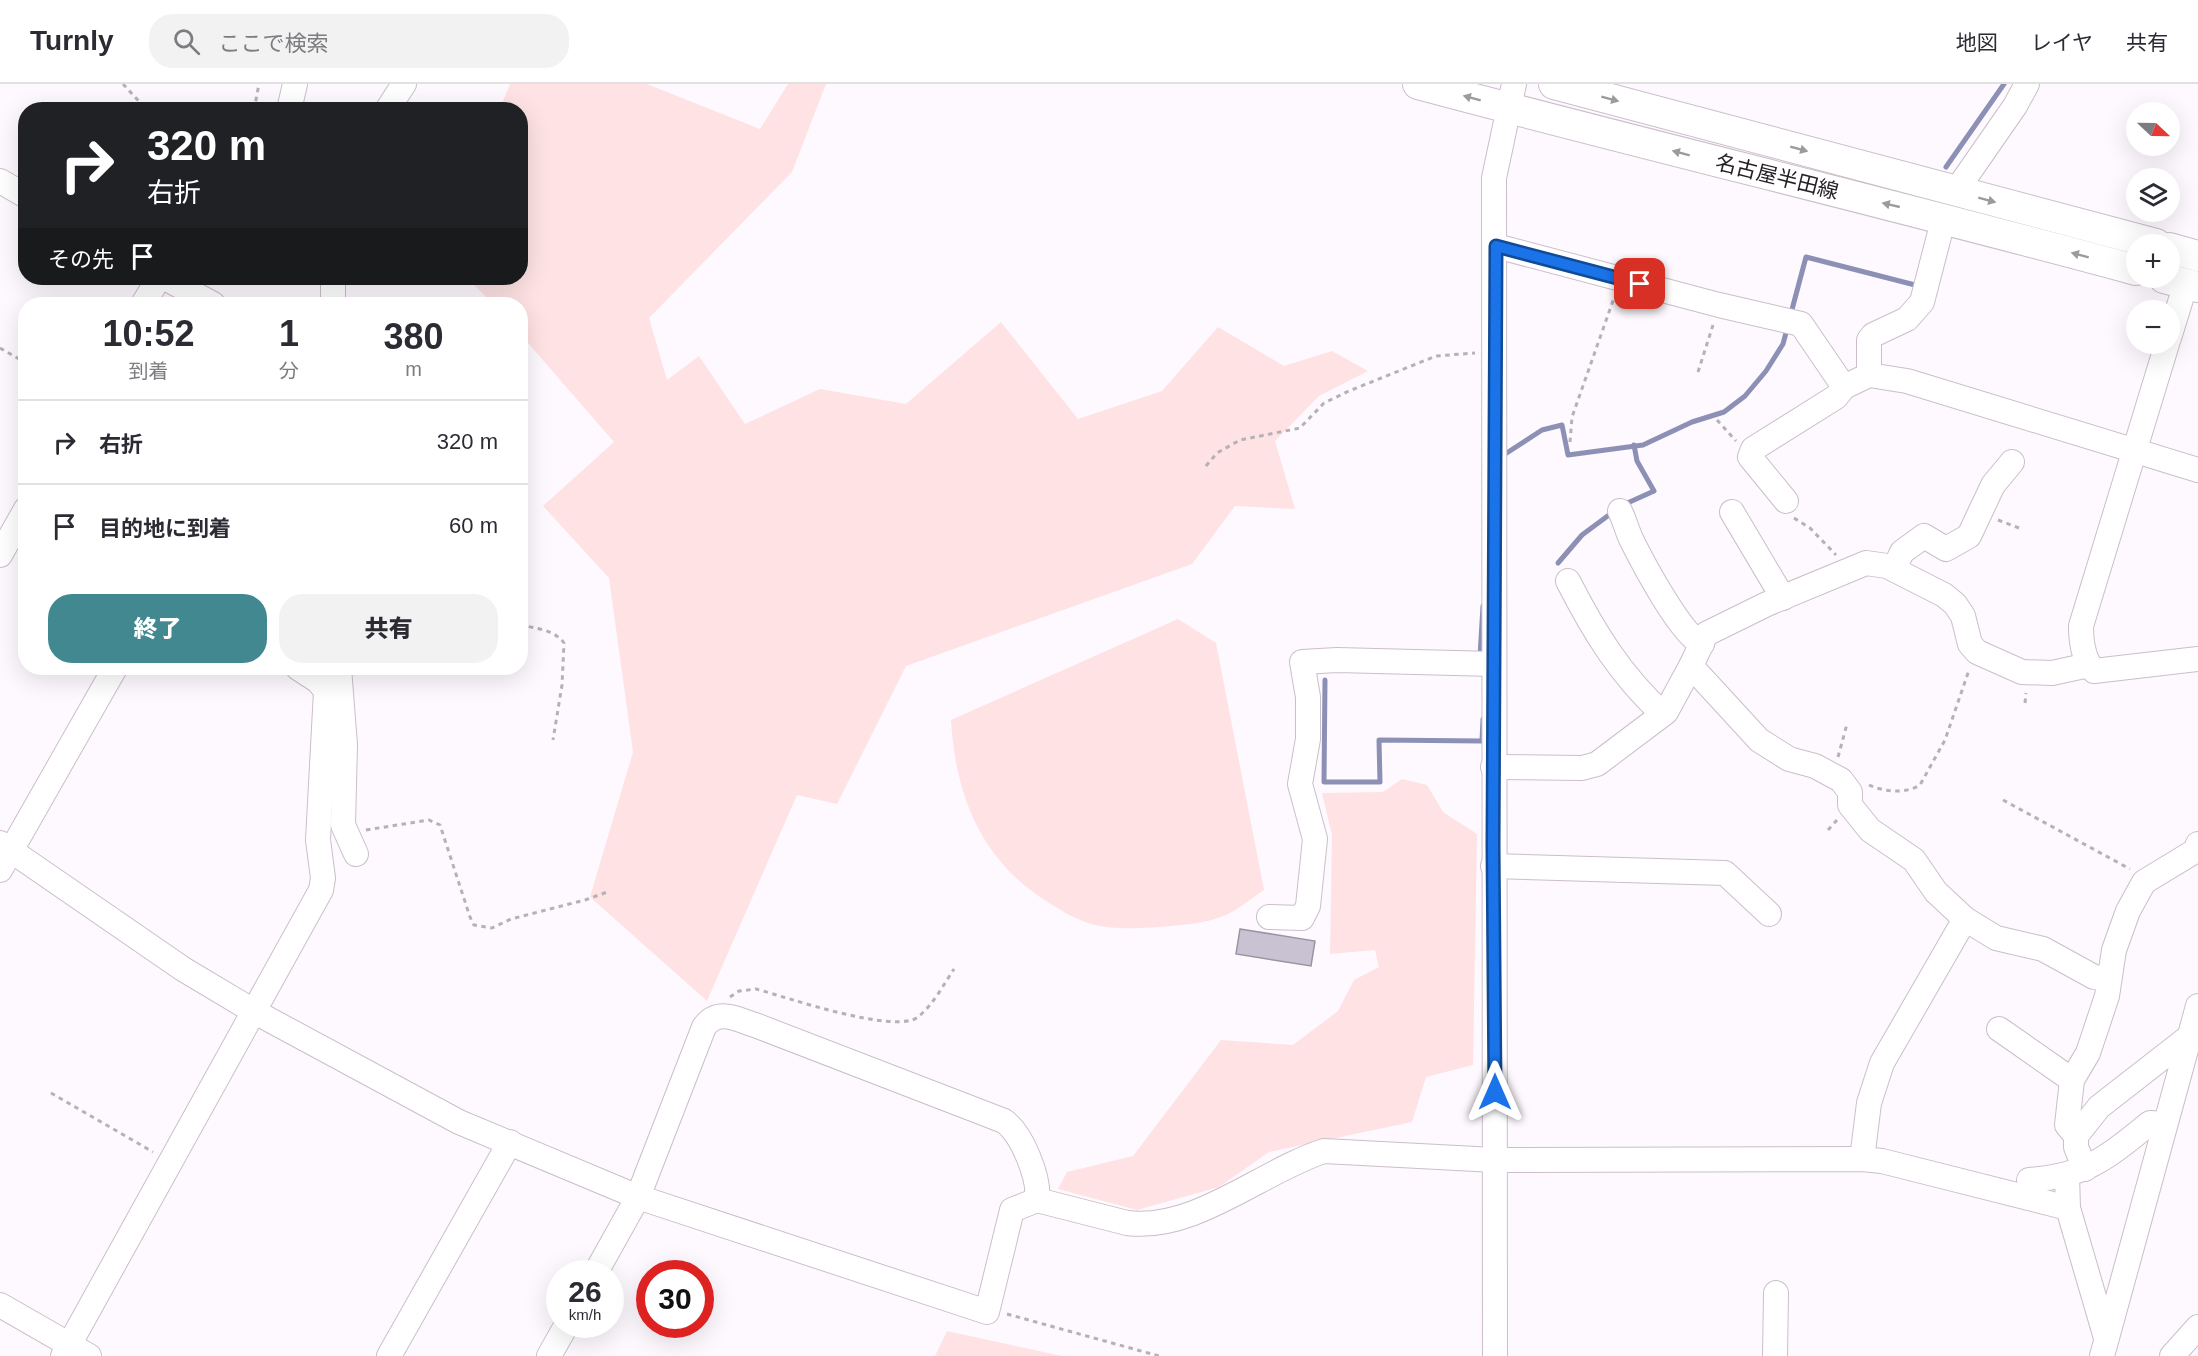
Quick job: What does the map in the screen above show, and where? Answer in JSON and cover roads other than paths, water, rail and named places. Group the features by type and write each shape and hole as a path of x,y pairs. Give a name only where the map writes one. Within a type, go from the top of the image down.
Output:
{"main road":[{"name":"名古屋半田線","path":"1418,84 1512,96 1775,178 1950,204 2126,238"},
{"name":"名古屋半田線","path":"1554,84 1950,204 2126,266"}],"street":[{"path":"292,102 295,84"},
{"path":"392,102 404,84"},
{"path":"1869,375 1869,340 1873,335 1907,319 1922,302 1950,204 2027,84"},
{"path":"1495,1356 1493,767 1496,246 1494,178 1512,96"},
{"path":"0,181 18,191"},
{"path":"1496,246 1800,324 1844,387"},
{"path":"2178,300 2182,283"},
{"path":"178,285 200,297"},
{"path":"2164,354 2080,626 2081,644 2089,665 2094,671 2198,659"},
{"path":"1786,501 1754,464 1751,454 1753,449 1836,397 1844,387 1869,375 1899,378 2198,470"},
{"path":"1894,569 1902,552 1924,536 1946,549 1969,536 1993,485 2012,462"},
{"path":"1620,511 1628,524 1631,539 1664,600 1694,640 1702,644"},
{"path":"1732,512 1782,598"},
{"path":"0,555 18,523"},
{"path":"1493,767 1582,768 1597,764 1663,714 1677,697 1706,634 1782,598 1866,563 1894,569 1944,595 1955,604 1962,616 1970,644 1977,652 2022,672 2052,674 2089,665"},
{"path":"1568,581 1589,622 1622,673 1635,689 1663,714"},
{"path":"1269,916 1302,918 1308,906 1316,839 1300,784 1308,739 1308,698 1302,662 1337,660 1494,664"},
{"path":"1691,666 1707,680 1759,740 1789,759 1837,777 1850,792 1851,805 1869,830 1914,860 1936,892 1965,919 1996,938 2043,949 2094,977 2108,979"},
{"path":"111,675 3,855 255,1012 459,1122 638,1197 987,1312 1012,1210 1037,1200 1140,1225 1169,1221 1222,1200 1299,1159 1324,1151 1495,1160 1862,1159 1882,1161 2057,1208 2068,1208"},
{"path":"0,1305 74,1352 171,1163 321,890 323,878 318,840 326,691 307,675"},
{"path":"340,675 345,745 343,825 352,844"},
{"path":"2076,1136 2067,1125 2072,1080 2088,1053 2107,996 2114,950 2128,911 2144,882 2195,851 2198,844"},
{"path":"1493,866 1725,873 1769,914"},
{"path":"1862,1159 1869,1103 1882,1063 1965,919"},
{"path":"2104,1348 2165,1124 2194,1033 2198,1006"},
{"path":"603,1260 638,1197 704,1027 710,1019 722,1015 755,1025 1004,1121 1019,1136 1039,1188 1037,1200"},
{"path":"1999,1029 2072,1080"},
{"path":"2104,1348 2068,1208 2076,1172 2076,1136 2099,1107 2194,1033"},
{"path":"2029,1180 2076,1172 2117,1150 2150,1123 2165,1124"},
{"path":"389,1356 510,1142"},
{"path":"1775,1356 1776,1293"},
{"path":"2172,1356 2198,1327"},
{"path":"549,1356 559,1338"}],"waterway":[{"path":"1946,167 2004,84"},
{"path":"1790,317 1806,257 1919,286"},
{"path":"1502,456 1542,430 1562,425 1568,455 1643,445 1692,422 1724,412 1745,396 1766,371 1783,344 1787,329"},
{"path":"1623,505 1654,491 1637,461 1634,445"},
{"path":"1558,563 1582,535 1613,512"},
{"path":"1480,656 1483,606"},
{"path":"1325,680 1324,782 1380,782 1379,740 1482,741 1483,719"}]}
